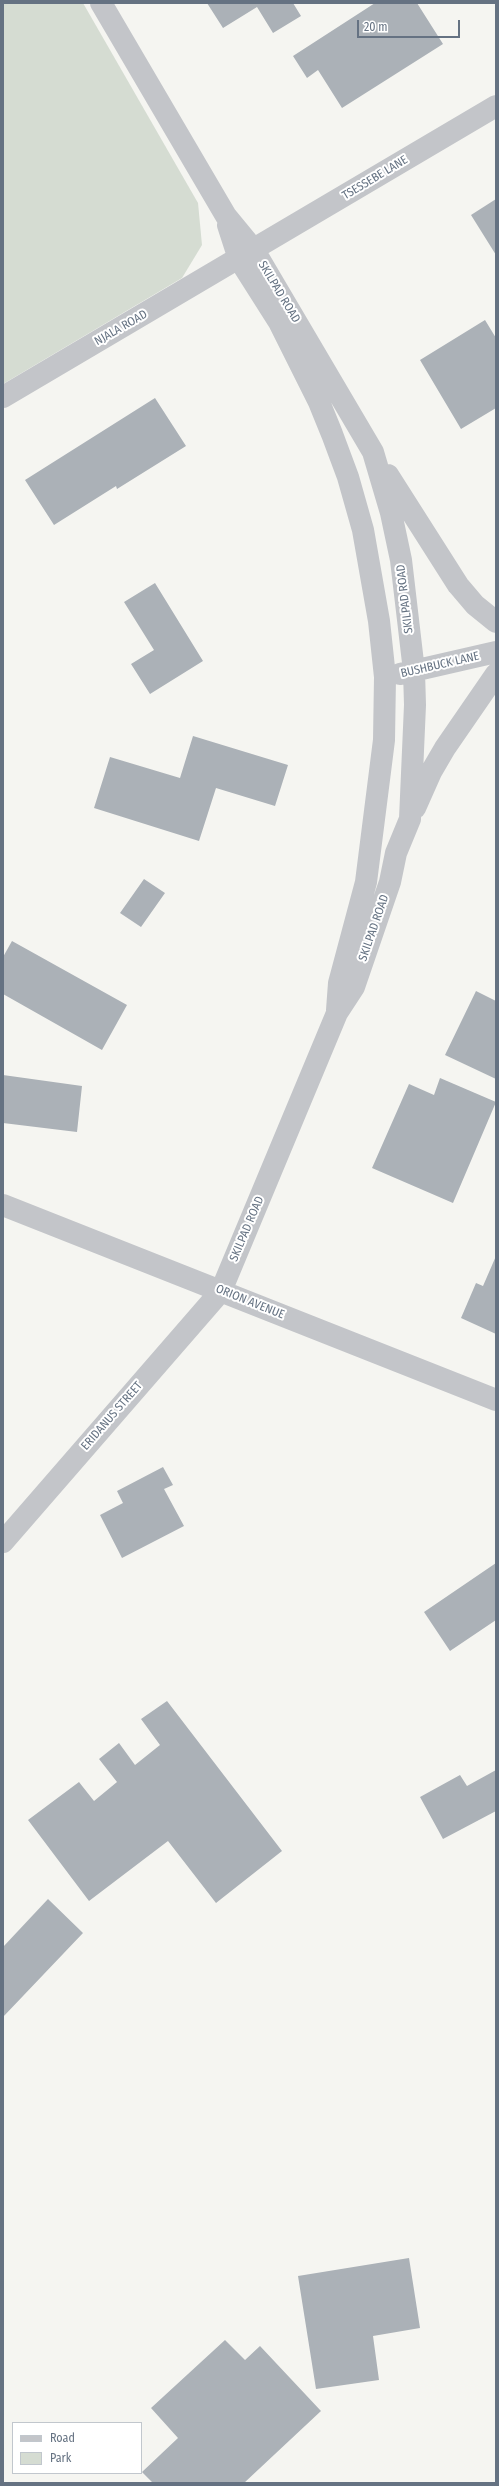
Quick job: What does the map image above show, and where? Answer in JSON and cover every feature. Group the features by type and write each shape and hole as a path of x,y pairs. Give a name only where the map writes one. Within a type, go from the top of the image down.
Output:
{"street":[{"name":"SKILPAD ROAD","path":"101,3 226,216 247,255 319,402 348,478 369,560 385,678 384,740 366,882 339,983 337,1013"},
{"name":"TSESSEBE LANE","path":"247,255 496,106"},
{"name":"SKILPAD ROAD","path":"221,1291 337,1013 354,987 390,882 396,853 410,819 415,705 414,671 400,560 391,513 373,452 247,255"},
{"name":"NJALA ROAD","path":"3,397 247,255"},
{"path":"373,452 458,585 474,604 496,622"},
{"name":"BUSHBUCK LANE","path":"385,678 496,652"},
{"path":"410,819 441,754 496,674"},
{"name":"ORION AVENUE","path":"3,1205 496,1400"},
{"name":"ERIDANUS STREET","path":"3,1542 221,1291"}],"green space":[{"path":"3,3 83,3 198,203 202,245 182,278 3,384"}],"building":[{"path":"207,3 293,3 301,16 273,33 257,7 223,28"},
{"path":"375,3 417,3 443,44 342,108 318,70 307,78 293,56"},
{"path":"496,199 496,255 471,215"},
{"path":"485,320 496,338 496,408 461,429 420,360"},
{"path":"155,398 186,446 117,489 116,486 54,525 25,480"},
{"path":"155,583 203,661 150,694 131,664 154,650 124,602"},
{"path":"193,736 288,765 275,806 216,788 199,841 94,808 110,757 180,778"},
{"path":"144,879 165,893 141,927 120,913"},
{"path":"12,941 127,1005 102,1050 3,994 3,957"},
{"path":"476,991 496,1001 496,1079 445,1055"},
{"path":"3,1075 82,1086 77,1132 3,1123"},
{"path":"440,1078 496,1102 453,1203 372,1168 409,1084 434,1095"},
{"path":"496,1256 496,1334 461,1318 476,1283 483,1286"},
{"path":"163,1467 173,1485 164,1489 184,1526 122,1558 100,1515 123,1503 117,1491"},
{"path":"496,1563 496,1620 450,1651 424,1612"},
{"path":"167,1701 282,1851 216,1903 168,1841 89,1901 28,1820 79,1782 94,1801 117,1782 99,1759 119,1743 135,1765 160,1745 141,1719"},
{"path":"496,1770 496,1811 443,1839 420,1797 460,1775 467,1786"},
{"path":"48,1899 83,1933 3,2017 3,1947"},
{"path":"409,2258 420,2328 373,2336 379,2380 316,2389 298,2276"},
{"path":"225,2340 245,2360 260,2346 321,2411 244,2483 153,2483 142,2472 178,2438 151,2408"}]}
